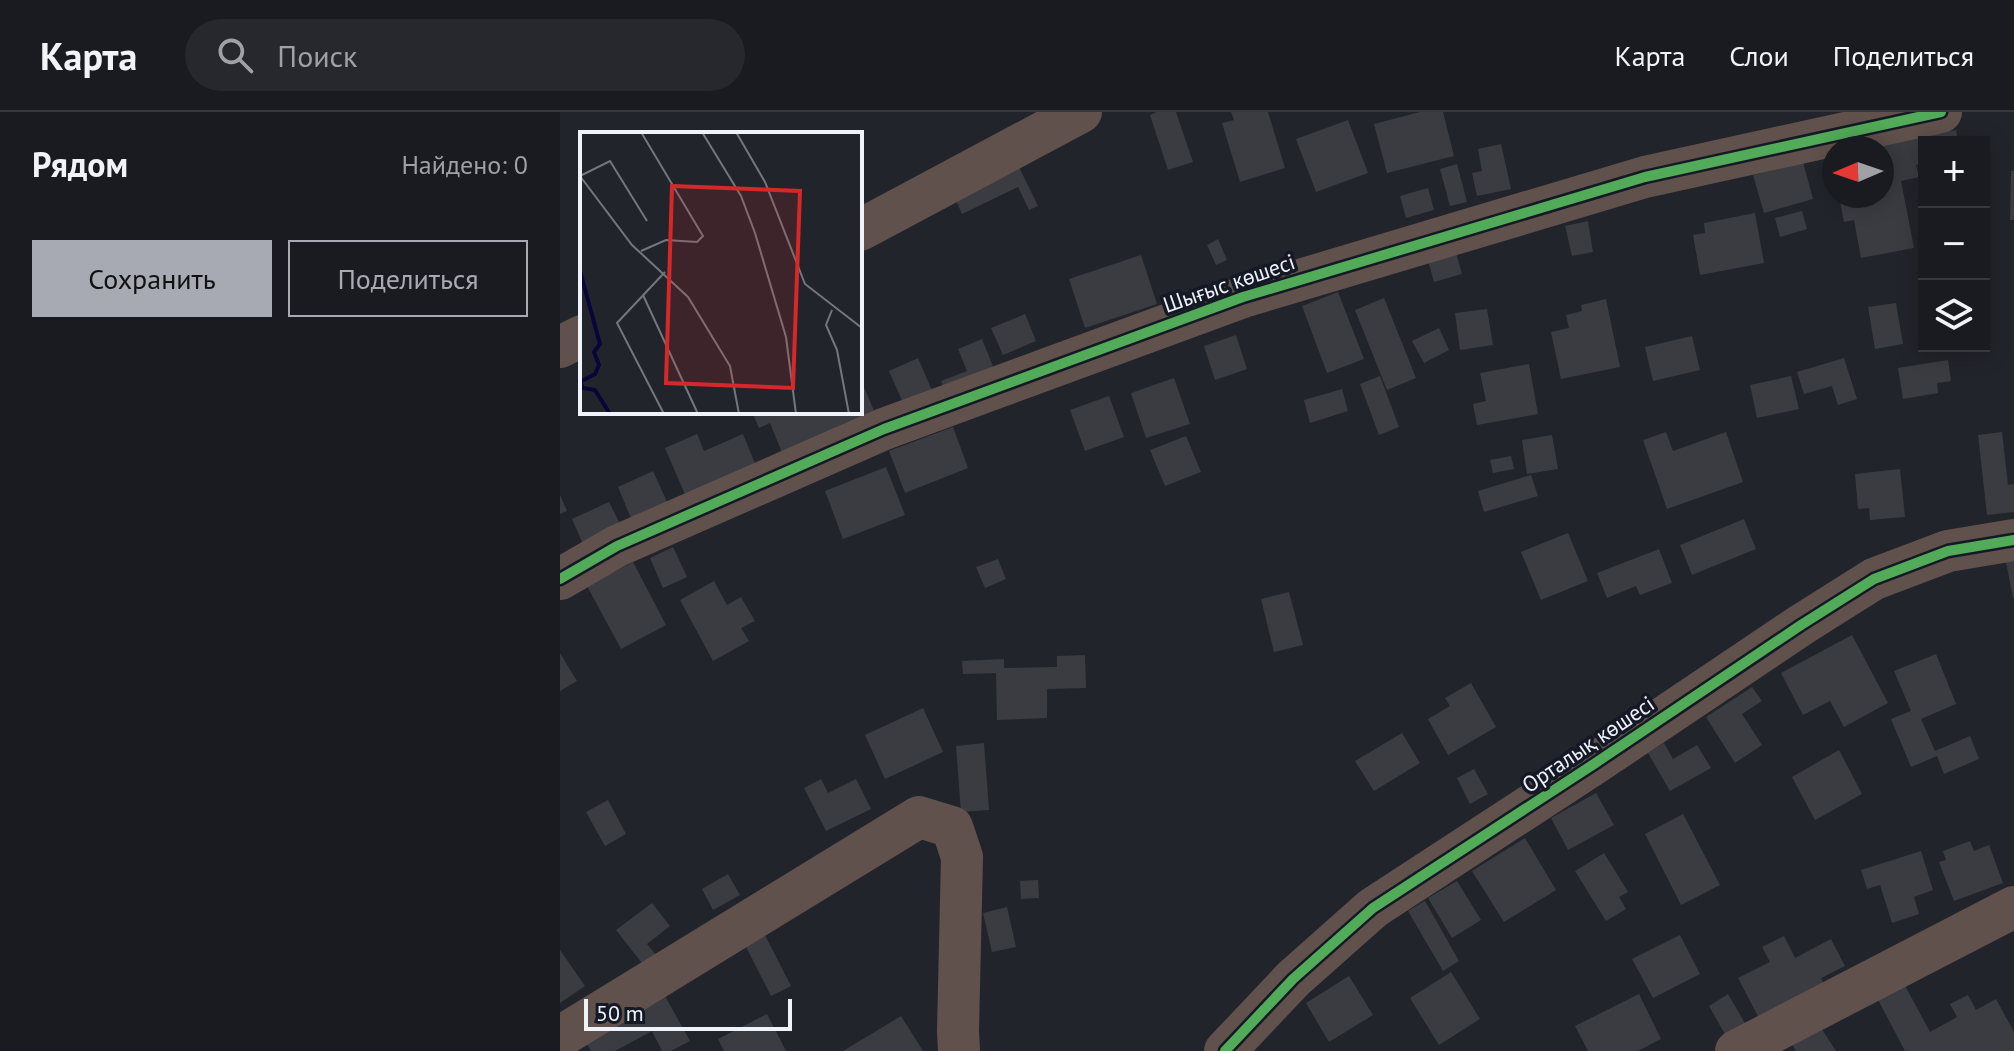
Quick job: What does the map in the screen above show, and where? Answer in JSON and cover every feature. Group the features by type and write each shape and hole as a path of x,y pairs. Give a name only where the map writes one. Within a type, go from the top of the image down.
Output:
{"street":[{"path":"862,229 1081,112"},
{"name":"Шығыс көшесі","path":"560,579 617,546 884,429 1243,297 1645,177 1941,112"},
{"path":"560,347 580,337"},
{"name":"Орталық көшесі","path":"1225,1051 1293,979 1373,908 1801,625 1874,579 1948,551 2014,540"},
{"path":"560,1037 919,817 952,827 962,857 959,1051"},
{"path":"1736,1051 2014,907"}],"building":[{"path":"1176,112 1193,162 1168,170 1150,115"},
{"path":"1231,112 1268,112 1285,168 1240,182 1222,123 1234,120"},
{"path":"1420,112 1443,112 1454,156 1387,173 1374,124"},
{"path":"1348,120 1368,173 1316,192 1296,139"},
{"path":"1956,130 1957,136 1926,136"},
{"path":"1918,138 1918,177 1901,181 1914,248 1861,258 1854,220 1844,222 1841,208 1894,208 1894,142"},
{"path":"1501,144 1511,189 1477,196 1472,173 1482,171 1478,149"},
{"path":"1803,162 1813,199 1764,213 1753,175"},
{"path":"1457,164 1467,202 1450,206 1440,169"},
{"path":"1018,165 1038,206 1029,210 1018,187 962,214 954,196"},
{"path":"2011,171 2014,171 2014,220 2010,220"},
{"path":"1428,188 1434,210 1406,218 1400,196"},
{"path":"1802,211 1807,229 1780,237 1775,218"},
{"path":"1755,213 1764,263 1700,275 1693,235 1705,233 1704,223"},
{"path":"1588,221 1593,252 1572,256 1565,226"},
{"path":"1218,239 1227,260 1216,265 1207,245"},
{"path":"1455,249 1462,274 1434,282 1427,257"},
{"path":"1141,255 1157,304 1085,328 1069,279"},
{"path":"1338,292 1364,359 1327,373 1302,306"},
{"path":"1384,298 1416,378 1387,390 1355,310"},
{"path":"1606,299 1620,367 1561,379 1551,332 1569,328 1566,315 1582,311 1581,305"},
{"path":"1896,303 1903,344 1875,349 1868,307"},
{"path":"1487,309 1493,345 1460,350 1455,313"},
{"path":"1025,314 1036,341 1003,355 991,328"},
{"path":"1439,328 1449,350 1424,363 1412,341"},
{"path":"1236,335 1247,369 1215,380 1204,346"},
{"path":"1692,336 1700,370 1653,381 1645,347"},
{"path":"982,339 996,374 946,394 941,381 967,371 958,349"},
{"path":"918,358 933,393 904,405 889,371"},
{"path":"1844,358 1857,399 1838,405 1832,386 1804,394 1797,372"},
{"path":"1948,360 1951,381 1937,383 1938,393 1903,399 1898,368"},
{"path":"1529,364 1538,414 1477,425 1473,404 1486,401 1480,373"},
{"path":"1380,376 1399,427 1379,435 1360,384"},
{"path":"1791,376 1799,409 1757,418 1750,385"},
{"path":"1174,378 1190,424 1146,438 1131,393"},
{"path":"862,383 878,420 785,460 770,423 759,428 753,414 862,414"},
{"path":"1342,389 1348,411 1310,423 1304,400"},
{"path":"1109,396 1124,437 1085,451 1070,410"},
{"path":"953,427 968,468 905,493 889,451"},
{"path":"1666,432 1673,451 1726,432 1743,482 1667,509 1643,440"},
{"path":"2002,432 2008,485 2014,484 2014,512 1987,515 1978,435"},
{"path":"697,434 704,451 743,434 756,466 690,506 665,448"},
{"path":"1552,435 1558,469 1527,474 1522,440"},
{"path":"1186,436 1201,472 1165,486 1150,450"},
{"path":"1511,456 1514,469 1493,473 1490,460"},
{"path":"886,467 905,515 843,539 825,491"},
{"path":"1900,469 1905,517 1870,520 1869,508 1858,509 1855,474"},
{"path":"653,471 669,506 633,523 618,487"},
{"path":"1531,475 1538,496 1484,512 1478,491"},
{"path":"560,495 567,511 560,514"},
{"path":"609,502 622,528 584,546 572,519"},
{"path":"1744,519 1756,549 1692,575 1680,545"},
{"path":"1568,533 1588,581 1541,600 1521,552"},
{"path":"673,547 687,577 663,588 650,558"},
{"path":"1659,549 1672,583 1640,595 1636,586 1607,598 1597,573"},
{"path":"998,559 1006,579 985,588 976,567"},
{"path":"2014,561 2014,598 2013,598 2006,562"},
{"path":"633,562 666,625 621,649 587,586"},
{"path":"714,581 727,605 741,597 755,621 741,628 749,641 713,661 680,600"},
{"path":"1289,592 1303,645 1274,652 1261,599"},
{"path":"1852,635 1888,703 1844,727 1830,701 1803,715 1781,673"},
{"path":"560,653 577,681 560,691"},
{"path":"1936,654 1956,704 1921,719 1935,751 1970,736 1979,759 1944,774 1937,756 1911,767 1891,719 1911,711 1894,671"},
{"path":"1085,655 1086,688 1047,689 1047,718 997,720 996,673 963,674 962,661 1004,659 1004,668 1057,667 1057,656"},
{"path":"1471,683 1496,727 1448,755 1428,719 1450,706 1445,698"},
{"path":"1752,687 1762,701 1742,714 1762,745 1735,763 1706,717"},
{"path":"923,708 943,752 885,779 865,735"},
{"path":"1402,733 1420,763 1374,791 1355,761"},
{"path":"984,743 989,810 961,812 956,746"},
{"path":"1664,743 1673,759 1697,745 1711,768 1670,791 1648,753"},
{"path":"1839,750 1862,794 1815,820 1792,777"},
{"path":"1474,769 1488,794 1470,804 1457,778"},
{"path":"821,779 828,793 856,779 871,809 826,831 804,788"},
{"path":"1596,793 1614,825 1568,850 1551,818"},
{"path":"608,800 626,834 605,846 586,812"},
{"path":"1683,814 1720,885 1681,905 1645,834"},
{"path":"1525,838 1556,890 1504,922 1472,871"},
{"path":"1970,841 1974,851 1989,845 2003,883 1954,901 1939,862 1946,860 1943,851"},
{"path":"1921,851 1933,890 1914,897 1919,914 1892,923 1880,885 1867,889 1861,870"},
{"path":"1604,853 1628,892 1619,897 1626,909 1606,921 1575,871"},
{"path":"728,874 740,895 713,910 702,889"},
{"path":"1038,880 1039,898 1021,899 1020,881"},
{"path":"1457,881 1481,920 1452,938 1428,898"},
{"path":"1425,901 1459,961 1443,971 1408,911"},
{"path":"652,903 670,926 647,944 658,957 645,967 616,930"},
{"path":"1007,907 1016,947 992,952 983,913"},
{"path":"763,931 791,986 771,996 743,941"},
{"path":"1680,935 1700,974 1653,998 1632,959"},
{"path":"1784,936 1795,958 1831,939 1845,966 1821,978 1826,988 1761,1022 1738,978 1770,962 1762,947"},
{"path":"560,950 585,986 560,1003"},
{"path":"1451,972 1480,1019 1439,1045 1410,998"},
{"path":"1349,976 1373,1015 1329,1042 1306,1003"},
{"path":"1902,980 1930,1032 1957,1017 1950,1004 1968,995 1976,1010 1996,999 2014,1032 2014,1051 1905,1051 1875,994"},
{"path":"664,994 690,1041 671,1051 662,1051 652,1031 615,1051 591,1051 583,1037"},
{"path":"1639,994 1661,1039 1638,1051 1588,1051 1575,1026"},
{"path":"1728,994 1746,1025 1726,1036 1709,1006"},
{"path":"767,1014 786,1051 724,1051 718,1039"},
{"path":"901,1016 923,1051 843,1051"},
{"path":"1816,1020 1836,1051 1796,1051 1788,1038"}],"cycle path":[{"path":"560,579 617,546 884,429 1243,297 1645,177 1941,112"},
{"path":"1225,1051 1293,979 1373,908 1801,625 1874,579 1948,551 2014,540"}]}
